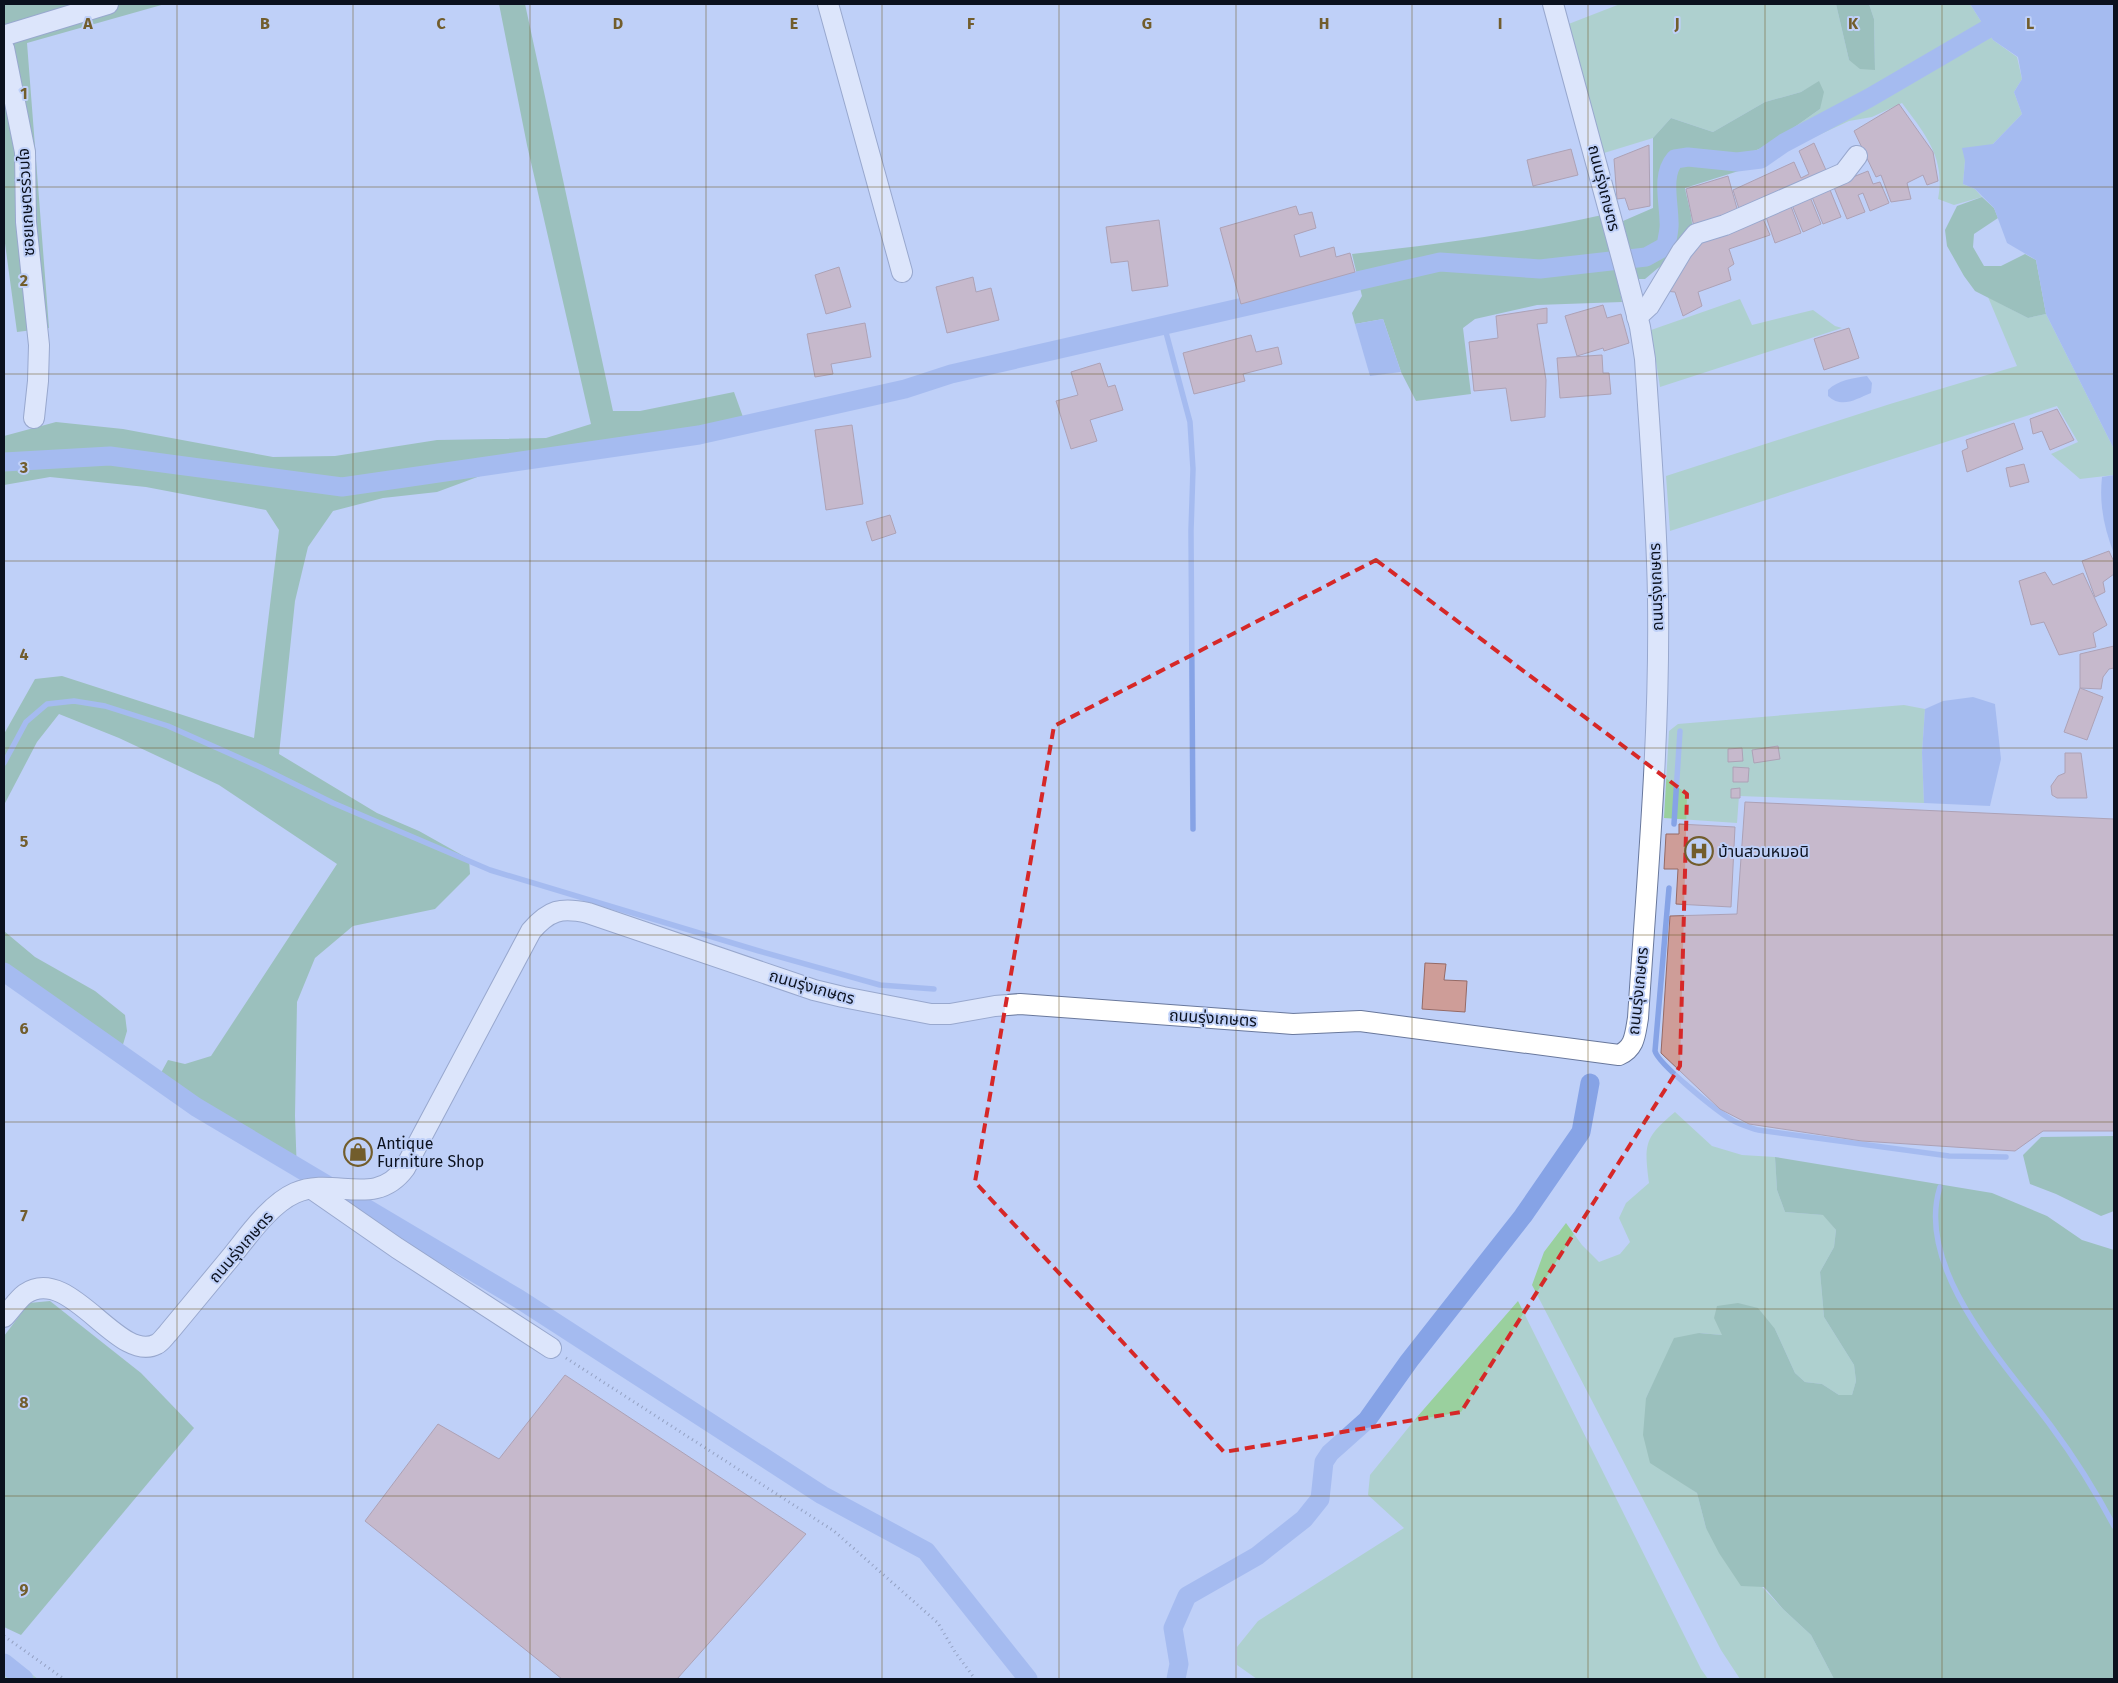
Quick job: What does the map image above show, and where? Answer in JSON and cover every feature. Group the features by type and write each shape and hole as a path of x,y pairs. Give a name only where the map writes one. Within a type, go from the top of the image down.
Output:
{"street":[{"path":"4,37 108,4"},
{"path":"828,4 902,272"},
{"name":"ถนนรุ่งเกษตร","path":"4,1317 26,1294 42,1288 57,1290 82,1306 113,1332 130,1343 143,1346 157,1344 260,1222 279,1204 295,1193 312,1189 366,1190 382,1188 396,1180 405,1168 531,931 542,918 553,912 570,909 597,916 814,990 931,1014 950,1014 995,1006 1020,1004 1293,1024 1360,1021 1619,1055 1628,1051 1633,1043 1638,1018 1653,803 1658,653 1658,599 1645,359 1638,317 1554,4"},
{"name":"ซอยเกษตรร่วมใจ","path":"4,48 25,152 27,184 26,222 39,345 34,418"},
{"path":"1638,317 1649,306 1682,251 1696,234 1725,225 1844,173 1857,156"},
{"path":"312,1189 389,1243 551,1348"}],"path":[{"path":"551,1348 834,1531 938,1623 955,1652 975,1679"},
{"path":"4,1636 64,1679"}],"highlighted area":[{"path":"1376,560 1687,794 1680,1066 1461,1412 1224,1452 975,1182 1054,726"}],"green space":[{"path":"4,4 165,4 27,43 49,328 17,332 4,236"},
{"path":"499,4 525,4 613,411 640,411 734,392 743,417 507,466 437,492 383,498 333,511 308,547 295,601 279,754 377,813 419,831 469,859 470,874 435,909 353,926 315,958 297,1002 295,1116 297,1175 156,1082 168,1060 185,1064 211,1056 337,864 219,785 119,738 59,714 37,742 4,805 4,734 35,679 62,676 254,738 279,530 266,510 146,487 50,477 4,485 4,436 56,422 123,429 273,457 335,456 437,440 546,438 591,424 527,145"},
{"path":"1620,4 1836,4 1849,60 1875,70 1874,19 1869,4 1970,4 1993,40 2017,57 2022,79 2014,92 2022,114 1993,144 1965,161 1963,184 1975,189 1982,197 1954,205 1938,199 1939,171 1932,147 1902,103 1872,117 1849,121 1748,168 1739,158 1769,145 1820,109 1819,82 1801,92 1765,102 1713,132 1671,118 1653,138 1604,153 1566,25"},
{"path":"1836,4 1869,4 1874,19 1875,70 1860,69 1849,60"},
{"path":"1819,81 1824,92 1820,109 1769,145 1739,157 1748,168 1685,188 1692,223 1687,238 1674,254 1645,279 1635,279 1623,221 1653,208 1653,138 1671,118 1713,132 1765,102 1801,92"},
{"path":"1982,197 1994,208 1998,218 1974,234 1973,247 1984,266 2001,266 2025,254 2036,260 2046,314 2028,318 1975,291 1947,246 1945,230 1957,206"},
{"path":"1602,215 1612,249 1622,302 1537,305 1475,319 1463,328 1471,394 1416,401 1401,372 1383,319 1355,324 1352,313 1362,296 1352,254 1509,233"},
{"path":"1988,297 2028,318 2046,314 2114,449 2114,475 2080,479 2051,454 2078,442 2057,406 1670,531 1666,476 1890,404 2017,366"},
{"path":"1740,299 1752,325 1813,310 1835,326 1842,328 1660,387 1651,330"},
{"path":"1904,705 1925,709 1922,753 1924,803 1739,796 1737,823 1664,818 1669,731 1678,724"},
{"path":"4,931 35,957 95,991 125,1015 127,1031 119,1058 4,981"},
{"path":"1675,1112 1712,1146 1742,1155 1775,1157 1777,1190 1785,1212 1824,1215 1836,1230 1834,1247 1820,1272 1824,1317 1854,1365 1856,1381 1852,1395 1839,1395 1822,1384 1805,1382 1795,1373 1775,1329 1722,1335 1699,1333 1660,1370 1646,1398 1677,1479 1697,1493 1706,1528 1783,1609 1811,1635 1834,1679 1740,1679 1721,1650 1532,1285 1544,1252 1566,1223 1582,1245 1599,1262 1620,1254 1630,1242 1619,1218 1626,1203 1649,1183 1647,1150 1649,1143 1657,1129"},
{"path":"2114,1136 2114,1211 2101,1216 2056,1194 2030,1184 2023,1155 2041,1137"},
{"path":"1775,1157 1992,1193 2047,1216 2082,1240 2114,1250 2114,1679 1834,1679 1811,1635 1783,1609 1764,1587 1741,1586 1719,1553 1706,1528 1697,1493 1650,1463 1643,1435 1646,1398 1674,1338 1699,1333 1722,1335 1714,1318 1717,1306 1738,1303 1758,1308 1775,1329 1795,1373 1805,1382 1822,1384 1839,1395 1852,1395 1856,1381 1854,1365 1824,1317 1820,1272 1834,1247 1836,1230 1823,1215 1785,1212 1777,1190"},
{"path":"50,1301 141,1373 194,1428 21,1635 4,1627 4,1336 29,1303"},
{"path":"1518,1301 1701,1669 1708,1679 1257,1679 1237,1665 1237,1647 1258,1621 1404,1528 1368,1495 1370,1475 1417,1417"},
{"path":"4,1653 38,1679 4,1679"}],"water":[{"path":"1970,4 2114,4 2114,449 2046,314 2036,260 2007,243 1994,208 1975,189 1963,184 1965,161 1962,148 1993,144 2022,114 2014,92 2022,79 2018,57 1993,40"},
{"path":"1383,319 1401,372 1370,376 1355,324"},
{"path":"1867,376 1872,383 1871,393 1849,402 1839,402 1828,396 1828,390 1836,384"},
{"path":"2114,475 2114,554 2107,535 2101,497 2102,477"},
{"path":"1973,697 1995,704 2001,759 1990,806 1924,803 1922,753 1925,709 1943,701"}],"building":[{"path":"1899,104 1933,152 1938,181 1927,185 1923,175 1907,183 1911,199 1891,202 1881,175 1876,177 1854,131"},
{"path":"1814,143 1829,177 1740,212 1733,190 1794,162 1801,178 1809,174 1799,151"},
{"path":"1649,145 1650,206 1629,210 1625,198 1617,199 1614,159"},
{"path":"1571,149 1578,175 1533,186 1527,160"},
{"path":"1868,171 1873,184 1880,182 1889,203 1870,211 1863,193 1858,195 1865,212 1847,219 1833,185"},
{"path":"1728,176 1739,216 1695,232 1686,189"},
{"path":"1828,185 1841,217 1823,224 1810,192"},
{"path":"1808,192 1821,224 1803,232 1790,200"},
{"path":"1789,201 1801,233 1775,243 1764,211"},
{"path":"1296,206 1299,215 1312,212 1316,228 1294,235 1300,257 1334,247 1336,257 1350,253 1355,272 1241,304 1220,228"},
{"path":"1760,212 1770,235 1729,249 1734,264 1728,268 1731,280 1698,292 1702,306 1683,316 1675,292 1664,291 1697,236"},
{"path":"1159,220 1168,286 1132,291 1128,261 1111,263 1106,227"},
{"path":"839,267 851,307 826,314 815,275"},
{"path":"973,277 976,292 991,288 999,320 947,333 936,287"},
{"path":"1603,305 1607,318 1621,314 1629,343 1604,351 1603,348 1577,356 1565,316"},
{"path":"1547,308 1547,323 1537,324 1546,380 1545,417 1511,421 1506,388 1474,391 1469,342 1498,338 1496,316"},
{"path":"865,323 871,357 831,364 833,374 815,377 807,334"},
{"path":"1849,328 1859,358 1824,370 1814,339"},
{"path":"1251,335 1256,352 1278,347 1282,364 1243,374 1245,381 1194,394 1183,353"},
{"path":"1602,355 1603,373 1609,373 1611,394 1560,398 1557,358"},
{"path":"1100,363 1108,387 1115,385 1123,410 1090,420 1097,441 1071,449 1056,401 1078,395 1071,372"},
{"path":"2057,409 2074,440 2050,450 2042,431 2033,434 2030,419"},
{"path":"2014,423 2023,449 1967,472 1962,451 1968,448 1966,440"},
{"path":"852,425 863,504 826,510 815,430"},
{"path":"2024,464 2029,482 2010,487 2006,468"},
{"path":"890,515 896,533 872,541 866,522"},
{"path":"2109,551 2114,562 2114,574 2103,582 2105,592 2095,597 2082,561"},
{"path":"2045,572 2053,585 2083,573 2107,625 2093,633 2096,647 2059,655 2044,622 2031,625 2019,581"},
{"path":"2114,646 2114,668 2109,669 2103,677 2101,689 2080,688 2080,654"},
{"path":"2080,688 2103,697 2087,740 2064,732"},
{"path":"1778,746 1780,759 1754,763 1752,750"},
{"path":"1742,748 1743,761 1728,762 1728,749"},
{"path":"2065,753 2081,753 2087,798 2057,798 2052,795 2051,786 2058,776 2065,773"},
{"path":"1733,767 1749,768 1748,782 1733,782"},
{"path":"1740,788 1740,798 1731,798 1731,789"},
{"path":"1745,802 2114,819 2114,1131 2043,1131 2015,1151 1862,1141 1749,1124 1720,1109 1661,1053 1670,916 1737,914"},
{"name":"บ้านสวนหมอนิ","path":"1679,824 1735,827 1731,907 1676,904 1678,869 1664,869 1666,834 1679,834"},
{"path":"1425,963 1446,964 1444,980 1467,981 1465,1012 1422,1009"},
{"path":"565,1375 806,1534 677,1679 562,1679 365,1521 438,1424 499,1459"}],"waterway":[{"path":"4,462 110,456 342,487 699,435 905,389 951,374 1440,262 1540,269 1646,257 1666,246 1669,231 1667,181 1668,173 1675,159 1688,157 1737,162 1761,159 1784,143 1869,98 2030,4"},
{"path":"1164,325 1190,422 1193,469 1191,531 1193,829"},
{"path":"4,763 26,722 47,704 74,701 105,706 168,726 260,767 333,803 490,870 759,951 880,985 934,989"},
{"path":"1674,824 1680,731"},
{"path":"1669,888 1655,1051 1666,1066 1714,1108 1741,1125 1758,1130 1949,1156 2006,1157"},
{"path":"4,972 196,1107 519,1299 822,1495 926,1551 1028,1679"},
{"path":"1176,1679 1179,1664 1173,1628 1187,1596 1257,1556 1304,1519 1320,1499 1324,1462 1330,1453 1367,1420 1409,1361 1523,1216 1581,1132 1590,1083"},
{"path":"1940,1187 1935,1218 1940,1250 1952,1283 1989,1345 2076,1462 2114,1526"},
{"path":"4,1663 24,1679"}],"place":[{"name":"บ้านสวนหมอนิ","path":"1699,851"},
{"name":"Antique Furniture Shop","path":"358,1152"}]}
